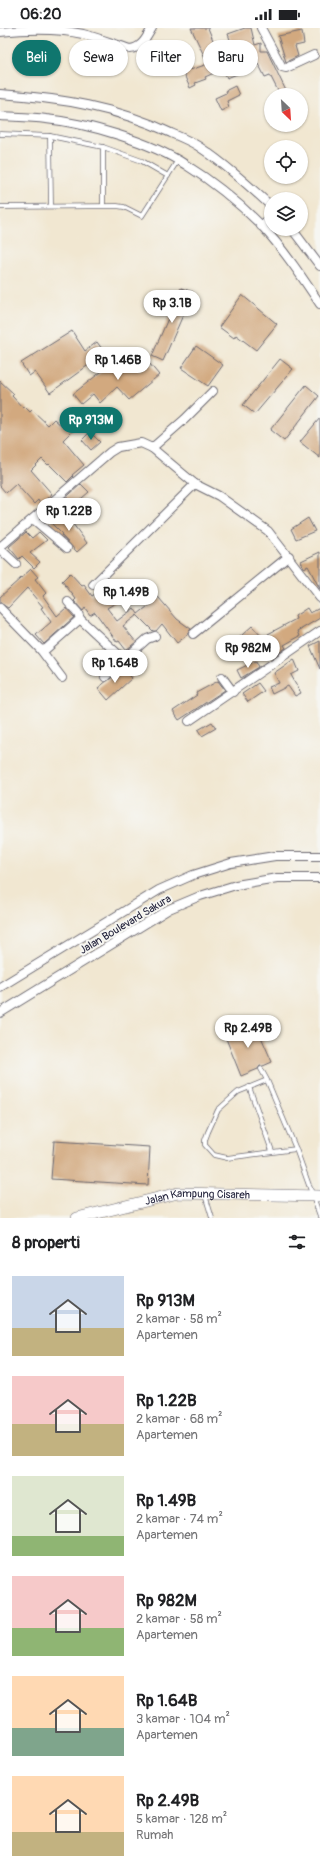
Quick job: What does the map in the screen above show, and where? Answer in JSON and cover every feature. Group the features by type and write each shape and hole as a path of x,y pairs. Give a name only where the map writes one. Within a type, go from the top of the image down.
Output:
{"main road":[{"name":"Jalan Kampung Cisareh","path":"77,1218 168,1194 204,1192 316,1196"}],"street":[{"path":"0,32 18,30 59,31 82,34 130,49 137,49 152,28"},
{"path":"261,28 282,67 286,68 314,55"},
{"path":"0,94 50,98 100,107 149,122 198,146 241,179 264,200"},
{"path":"0,116 47,119 94,128 141,142 186,164 227,196 261,226 292,263 320,304"},
{"path":"261,226 264,223"},
{"path":"297,236 320,266"},
{"path":"152,448 185,419 213,391"},
{"path":"16,564 0,548 118,447 141,443 152,448 195,484 219,496 268,531 289,556 320,598"},
{"path":"93,585 195,484"},
{"path":"33,519 67,548"},
{"path":"192,634 289,556"},
{"path":"68,602 78,613 80,619 132,667"},
{"path":"0,608 41,650 62,678"},
{"path":"41,650 46,649 80,619"},
{"path":"189,721 234,692 320,631"},
{"path":"105,677 147,639 155,636"},
{"path":"222,677 234,692"},
{"name":"Jalan Boulevard Sakura","path":"0,987 159,890 193,875 231,864 275,856 320,856"},
{"name":"Jalan Boulevard Sakura","path":"0,1013 169,909 200,896 236,885 277,878 320,878"}],"lane":[{"path":"0,134 50,136 104,147 142,161 168,176"},
{"path":"50,136 50,206"},
{"path":"103,206 104,147"},
{"path":"0,207 124,207 142,216 178,160"},
{"path":"261,1068 316,1196 320,1216"},
{"path":"267,1080 238,1092 218,1110 205,1140 205,1145 214,1155 227,1158 296,1149"},
{"path":"249,1087 272,1152"},
{"path":"204,1192 212,1218"}],"building":[{"path":"191,28 208,28 213,40 203,40 203,53"},
{"path":"245,28 251,28 254,40 230,40 228,34"},
{"path":"302,31 304,44 295,46 298,56 286,62 278,36"},
{"path":"261,43 261,51 267,51 285,88 276,88 270,75 265,77 258,63 258,44"},
{"path":"203,66 203,76 207,76 205,77 206,79 195,83 196,85 190,88 185,76 195,76 195,68"},
{"path":"235,86 239,95 227,101 229,107 221,111 215,98 226,93 225,91"},
{"path":"181,288 193,292 163,361 152,356"},
{"path":"242,295 277,324 256,350 236,335 234,338 219,327"},
{"path":"72,331 85,351 97,342 105,353 50,393 35,372 29,376 21,363"},
{"path":"196,346 223,365 208,386 181,368"},
{"path":"125,353 139,371 149,363 159,375 129,400 117,387 100,403 93,394 81,404 73,394"},
{"path":"280,359 293,369 255,414 243,405"},
{"path":"0,381 14,394 12,396 23,408 24,406 30,412 32,410 48,425 54,419 62,426 75,413 82,421 63,440 84,465 72,475 73,476 67,482 42,459 31,470 52,494 40,504 38,500 34,504 16,484 6,493 0,486"},
{"path":"306,385 319,396 284,441 270,430"},
{"path":"320,418 320,458 300,442"},
{"path":"90,432 100,442 91,450 82,440"},
{"path":"81,484 89,492 67,511 60,503"},
{"path":"64,512 87,543 77,552 51,523"},
{"path":"308,518 315,531 296,539 291,529"},
{"path":"26,532 32,538 39,532 47,540 30,553 40,562 34,568 22,556 19,559 9,547"},
{"path":"320,552 320,589 308,566 304,568 301,561"},
{"path":"31,569 38,577 35,579 46,593 43,596 57,616 66,608 74,617 44,644 36,635 51,622 41,608 43,607 27,588 8,608 0,603 0,597"},
{"path":"70,573 82,586 84,585 92,596 109,585 119,601 107,608 117,621 134,608 138,614 152,603 146,597 153,591 177,619 191,629 186,636 177,643 162,624 156,631 153,631 137,615 123,626 136,642 126,650 119,641 117,642 95,612 90,615 85,608 83,611 74,601 76,599 62,581"},
{"path":"307,608 310,613 320,608 320,618 298,631 300,636 284,645 286,648 277,654 268,634 296,619 295,616"},
{"path":"252,626 262,637 243,655 232,644"},
{"path":"320,641 320,669 310,646"},
{"path":"294,659 299,671 291,675 301,693 295,696 288,686 272,694 269,687 279,683 274,673"},
{"path":"256,661 259,667 241,678 237,670"},
{"path":"123,668 132,678 108,700 98,688"},
{"path":"218,681 225,690 179,720 173,711 197,695 196,693"},
{"path":"258,683 264,691 248,702 242,694"},
{"path":"212,722 216,728 202,736 198,730"},
{"path":"255,1023 272,1062 260,1066 258,1069 241,1076 225,1036"},
{"path":"54,1141 150,1147 148,1185 51,1179"}]}
